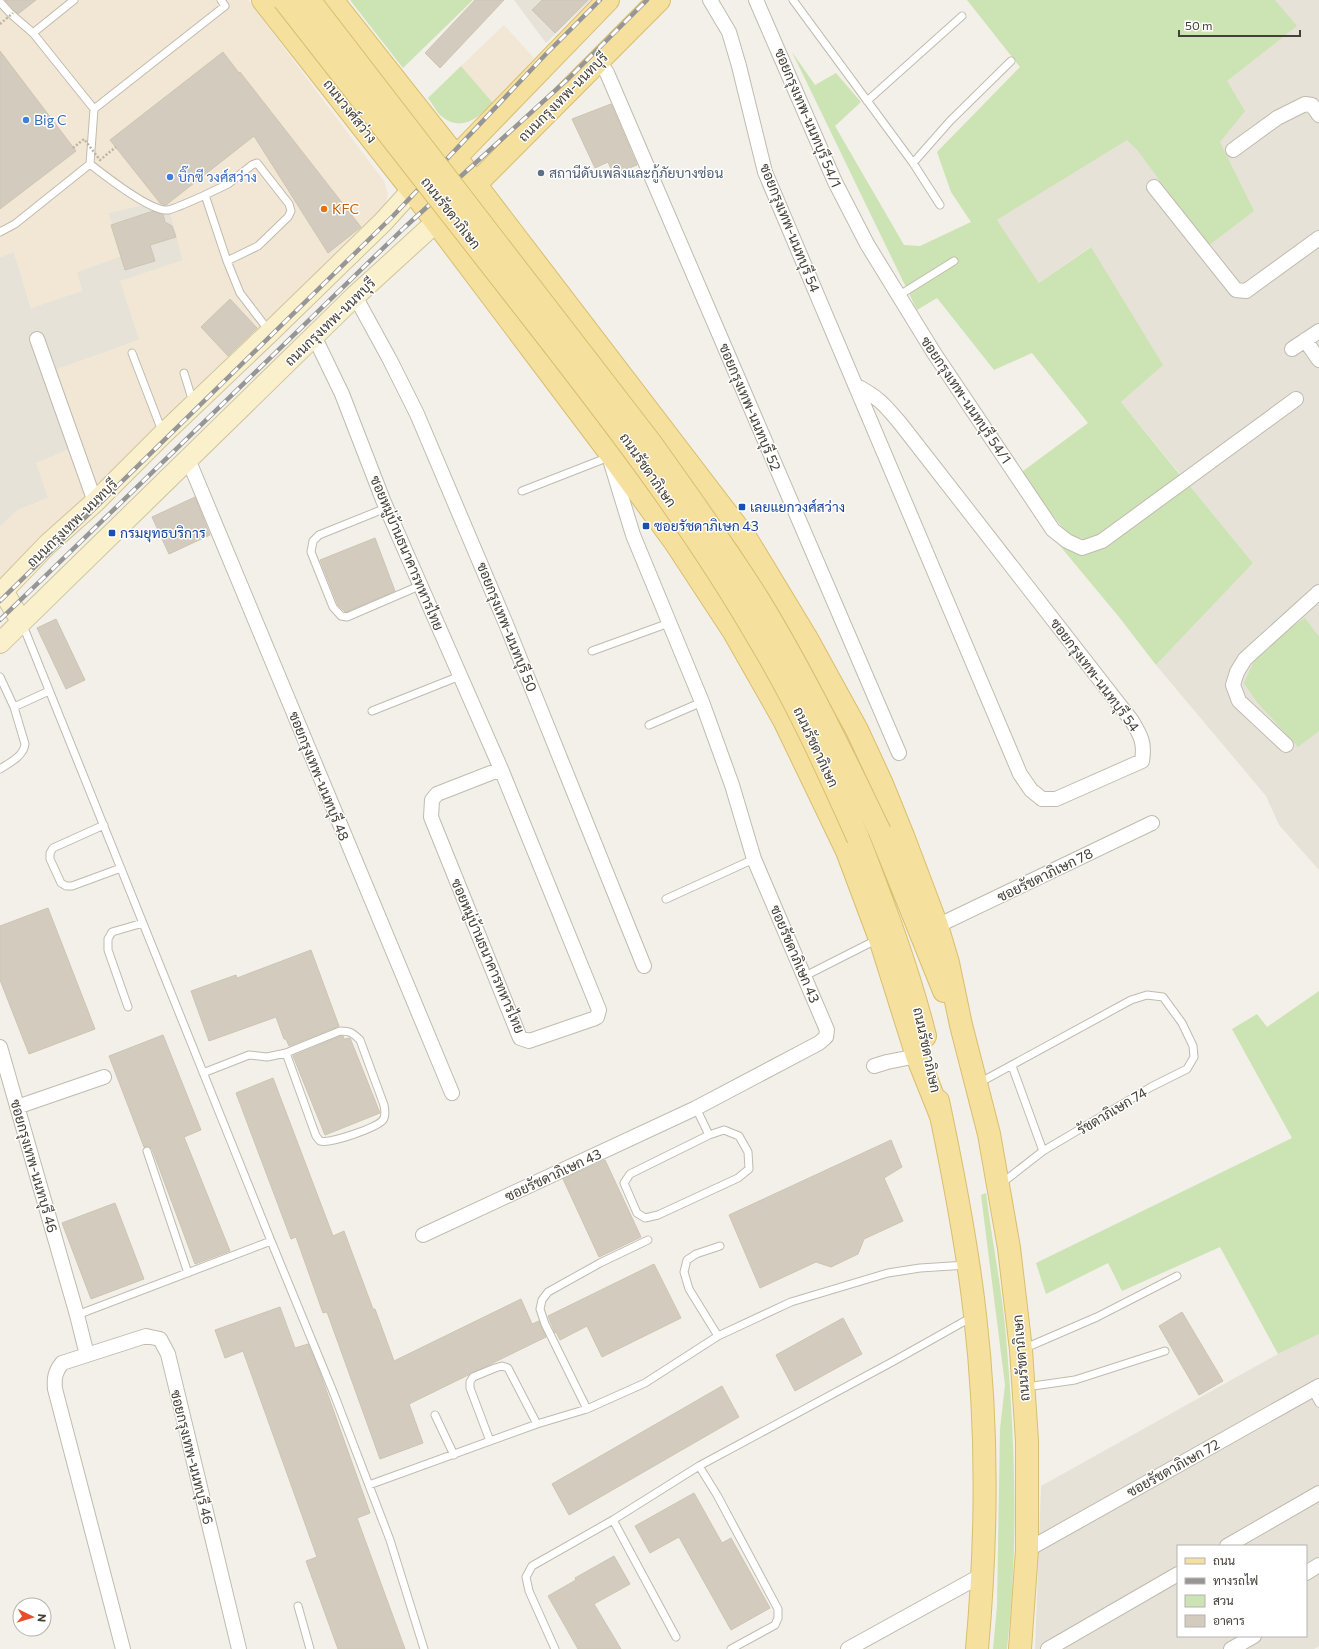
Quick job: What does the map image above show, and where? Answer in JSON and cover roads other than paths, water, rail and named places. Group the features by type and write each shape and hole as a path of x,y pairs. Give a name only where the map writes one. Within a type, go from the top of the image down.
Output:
{"main road":[{"path":"271,2 283,14 291,15 301,12 308,0"},
{"name":"ถนนรัชดาภิเษก","path":"308,0 645,436 695,505 758,600 790,654 835,739 880,832 935,972 961,1025"},
{"path":"332,0 456,157"},
{"name":"ถนนกรุงเทพ-นนทบุรี","path":"1,591 48,544 95,502 163,434 383,222 412,190 456,157 608,0"},
{"name":"ถนนกรุงเทพ-นนทบุรี","path":"0,643 355,296 435,223 475,184 659,0"},
{"name":"ถนนรัชดาภิเษก","path":"271,2 615,424 695,538 744,614 787,688 816,745 858,838 895,933 908,972 925,1036 952,1168 969,1265 975,1314 983,1419 984,1480 982,1575 977,1649"},
{"name":"ถนนวงศ์สว่าง","path":"271,2 435,223"},
{"name":"ถนนรัชดาภิเษก","path":"456,157 475,184 747,540 806,639 857,730 882,784 937,926 948,963 961,1025 989,1134 1009,1248 1021,1350 1027,1448 1027,1550 1020,1649"},
{"name":"ถนนรัชดาภิเษก","path":"435,223 675,542 708,590 762,680 808,768 847,851 880,938 917,1056 941,1116"},
{"path":"610,455 606,430 608,421 614,412 623,406 634,407 658,423"},
{"path":"1,591 21,621"}],"street":[{"name":"ซอยกรุงเทพ-นนทบุรี 54","path":"710,0 729,32 739,66 765,172 855,385 1020,774 1031,790 1042,799 1056,799 1142,761 1144,749 1142,737 1132,720 900,423 873,394 855,385"},
{"name":"ซอยกรุงเทพ-นนทบุรี 54/1","path":"756,0 835,182 867,244 934,353 1053,530 1068,541 1082,548 1102,541 1296,399"},
{"name":"ซอยกรุงเทพ-นนทบุรี 52","path":"599,61 607,74 899,753"},
{"path":"1233,150 1277,118 1305,104 1312,105 1319,116"},
{"path":"1154,187 1236,290 1246,291 1319,238"},
{"name":"ซอยกรุงเทพ-นนทบุรี 50","path":"355,296 390,360 417,414 506,624 644,966"},
{"path":"1292,349 1319,331"},
{"name":"ซอยหมู่บ้านธนาคารทหารไทย","path":"314,336 342,394 386,508 419,586 501,769 599,1010 597,1017 529,1041 520,1038 431,817 432,800 437,794 501,769"},
{"path":"37,339 95,502"},
{"path":"1305,340 1319,360"},
{"name":"ซอยรัชดาภิเษก 43","path":"423,1235 696,1108 819,1043 826,1037 827,1030 754,859 732,785 702,702 633,535 610,455"},
{"name":"ซอยกรุงเทพ-นนทบุรี 48","path":"188,459 452,1093"},
{"path":"1286,745 1239,701 1233,685 1237,672 1245,659 1319,592"},
{"name":"ซอยรัชดาภิเษก 78","path":"937,926 1152,823"},
{"name":"ซอยกรุงเทพ-นนทบุรี 46","path":"0,1047 77,1315 87,1355"},
{"path":"874,1066 917,1056"},
{"path":"17,1107 104,1077"},
{"name":"ซอยกรุงเทพ-นนทบุรี 46","path":"123,1649 55,1389 54,1378 62,1363 146,1336 160,1339 168,1354 239,1649"},
{"name":"ซอยรัชดาภิเษก 72","path":"1027,1550 1316,1388"},
{"path":"1229,1545 1319,1493"},
{"path":"1307,1572 1319,1565"},
{"path":"848,1649 982,1575"},
{"path":"1048,1649 1177,1575"},
{"path":"1231,1649 1252,1637"}],"lane":[{"path":"33,33 74,0"},
{"path":"94,109 225,6 221,0"},
{"path":"793,0 913,163 940,205"},
{"path":"0,2 33,33 94,109 90,164 15,224 0,232"},
{"path":"867,101 962,16"},
{"path":"913,163 950,121 1011,62"},
{"path":"90,164 125,191 154,206 167,210 228,185 252,165 257,164 289,204 291,211 288,217 258,246 227,261"},
{"path":"205,195 227,261 240,293 270,332"},
{"path":"898,296 954,260"},
{"path":"132,353 163,434"},
{"path":"184,373 194,404"},
{"path":"522,491 610,455"},
{"path":"386,508 319,535 313,540 311,552 333,607 340,616 347,617 419,586"},
{"path":"21,621 370,1485 390,1540 424,1649"},
{"path":"592,651 669,623"},
{"path":"372,711 460,676"},
{"path":"0,769 23,753 26,744 14,707 1,682"},
{"path":"14,707 49,691"},
{"path":"649,725 702,702"},
{"path":"104,825 52,848 50,859 61,883 66,886 72,886 121,868"},
{"path":"666,899 754,859"},
{"path":"128,1007 108,950 108,939 112,932 142,923"},
{"path":"805,976 880,938"},
{"name":"รัชดาภิเษก 74","path":"977,1084 1131,1000 1147,994 1163,997 1182,1023 1193,1046 1194,1057 1187,1069 1151,1087 1044,1151 998,1185"},
{"path":"203,1073 249,1055 267,1057 286,1053 340,1032 347,1031 353,1033 360,1040 384,1105 384,1119 378,1124 341,1138 329,1142 320,1141 316,1136 286,1053"},
{"path":"1012,1066 1044,1151"},
{"path":"696,1108 709,1135"},
{"path":"724,1130 738,1136 748,1152 749,1169 738,1178 658,1216 646,1218 636,1213 624,1182 630,1174 709,1135 724,1130"},
{"path":"147,1151 188,1273"},
{"path":"587,1409 545,1324 540,1308 542,1300 548,1292 600,1263 648,1240"},
{"path":"77,1315 271,1241"},
{"path":"718,1336 688,1289 684,1272 687,1260 696,1254 720,1246"},
{"path":"370,1485 537,1424 587,1409 645,1383 718,1336 791,1302 888,1273 920,1268 969,1265"},
{"path":"1021,1350 1097,1317 1177,1276"},
{"path":"555,1649 529,1591 527,1580 532,1566 613,1520 699,1466 892,1362 975,1314"},
{"path":"1024,1388 1075,1380 1164,1351"},
{"path":"490,1441 470,1388 470,1382 473,1377 495,1368 502,1366 508,1368 537,1424"},
{"path":"1316,1388 1319,1403"},
{"path":"435,1415 454,1454"},
{"path":"699,1466 717,1495 778,1609 777,1621 775,1625 731,1649"},
{"path":"613,1520 676,1637"},
{"path":"298,1606 310,1649"}],"railway":[{"path":"0,601 393,216 546,54 600,0"},
{"path":"0,620 405,227 569,78 647,0"}],"place":[{"name":"Big C","path":"26,120"},
{"name":"สถานีดับเพลิงและกู้ภัยบางซ่อน","path":"541,173"},
{"name":"บิ๊กซี วงศ์สว่าง","path":"170,177"},
{"name":"KFC","path":"324,209"},
{"name":"เลยแยกวงศ์สว่าง","path":"742,507"},
{"name":"ซอยรัชดาภิเษก 43","path":"646,526"},
{"name":"กรมยุทธบริการ","path":"112,533"}]}
